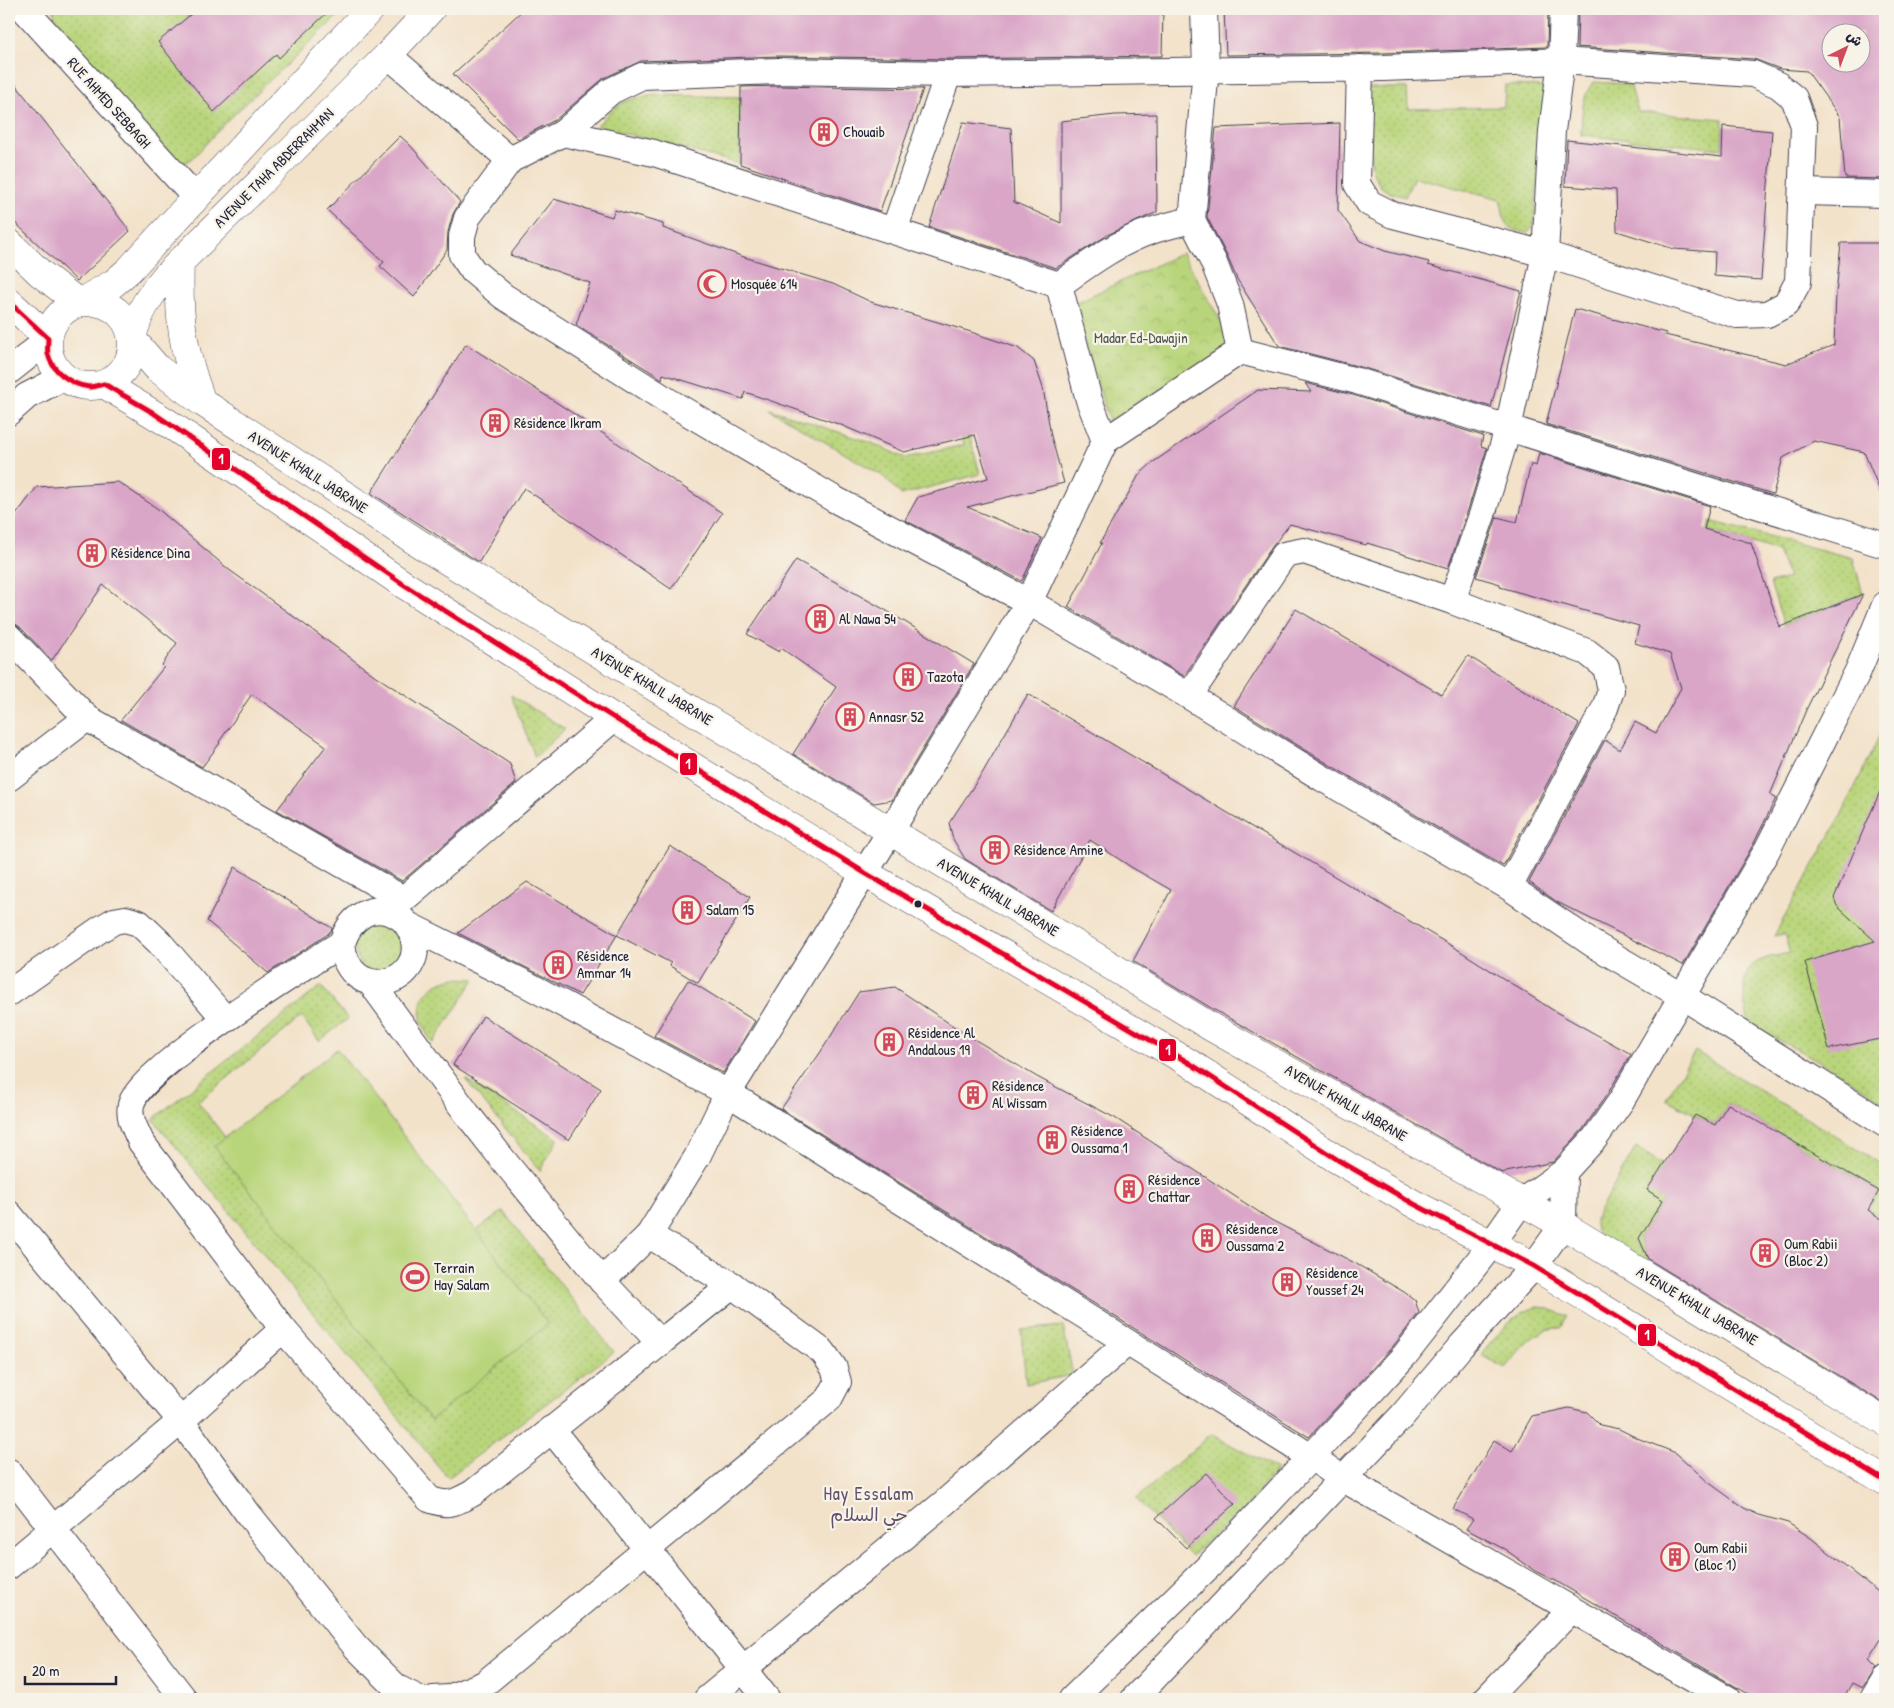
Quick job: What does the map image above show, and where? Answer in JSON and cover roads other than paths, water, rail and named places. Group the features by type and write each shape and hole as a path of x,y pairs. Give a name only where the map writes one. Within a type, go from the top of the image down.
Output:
{"main road":[{"path":"9,243 40,272 79,303 97,302 113,308 126,321 132,339 131,354 126,367 116,378 104,384 90,387 83,386 64,377 54,367 48,354 48,339 52,326 58,316 67,308 79,303 108,286 129,270 370,9"},
{"name":"AVENUE TAHA ABDERRAHMAN","path":"132,339 136,324 148,298 180,260 388,55 431,9"},
{"path":"180,260 181,324 185,351 202,402"},
{"path":"9,302 48,339"},
{"name":"AVENUE KHALIL JABRANE","path":"132,339 157,368 202,402 420,544 1211,1027 1563,1225 1885,1422"},
{"path":"104,384 168,423 403,584 614,718 865,873 1191,1064 1264,1114 1338,1160 1414,1204 1534,1266 1885,1481"}],"street":[{"name":"RUE AHMED SEBBAGH","path":"24,9 195,197"},
{"path":"1204,9 1206,69 1192,220 1214,263 1230,304 1240,351"},
{"path":"1452,601 1482,515 1508,429 1545,254 1552,131 1561,61 1564,9"},
{"path":"388,55 510,160"},
{"path":"1360,68 1357,184 1369,203 1393,215 1545,254 1737,315 1767,314 1786,304 1798,282 1804,126 1794,98 1778,85 1753,74 1561,61 1360,68 948,74 779,71 642,76 611,90 563,133 510,160 467,218 462,236 462,255 473,271 503,296 660,396 834,499 1029,602 1189,696 1314,773 1508,887 1593,944 1682,996 1885,1124"},
{"path":"894,231 948,74"},
{"path":"563,133 654,153 1059,285"},
{"path":"1802,192 1885,194"},
{"path":"1059,285 1122,244 1152,230 1192,220"},
{"path":"1059,285 1089,400 1105,441"},
{"path":"9,371 48,339"},
{"path":"602,1281 649,1235 698,1157 728,1093 865,873 1029,602 1105,441 1240,351 1357,382 1885,545"},
{"path":"9,412 26,396 64,377"},
{"path":"1189,696 1284,555 1304,551 1452,601 1587,652 1606,667 1611,690 1605,708 1508,887"},
{"path":"1072,1699 1209,1566 1312,1457 1405,1355 1491,1245 1521,1202 1564,1172 1595,1138 1622,1101 1766,852 1858,670 1885,605"},
{"path":"9,637 87,718 400,912 528,985 728,1093 1312,1457 1342,1478 1728,1699"},
{"path":"9,778 87,718"},
{"path":"400,912 414,941 413,958 404,973 389,982 371,982 359,977 349,968 343,956 342,943 346,931 353,920 376,910 400,912 614,718"},
{"path":"9,993 98,930 114,921 125,919 138,923 159,942 225,1019"},
{"path":"342,943 225,1019 156,1073 131,1104 131,1120 141,1142 283,1329 414,1484 429,1499 441,1504 453,1504 473,1493 551,1429 623,1375 732,1285"},
{"path":"371,982 468,1115 602,1281 660,1343"},
{"path":"1134,1699 1402,1416 1461,1346 1534,1266 1563,1225 1564,1172"},
{"path":"9,1214 180,1421 249,1515 356,1647 396,1688 419,1699"},
{"path":"433,1699 448,1698 484,1684 829,1399 838,1382 834,1368 823,1352 732,1285 649,1235"},
{"path":"9,1566 180,1421 283,1329"},
{"path":"707,1699 944,1503 1127,1343"},
{"path":"551,1429 767,1699"},
{"path":"9,1472 184,1699"},
{"path":"1486,1699 1570,1610"},
{"path":"1873,1699 1885,1678"}],"place":[{"name":"Chouaib","path":"824,132"},
{"name":"Mosquée 614","path":"712,284"},
{"name":"Résidence Ikram","path":"495,423"},
{"name":"Résidence Dina","path":"92,553"},
{"name":"Al Nawa 54","path":"820,619"},
{"name":"Tazota","path":"908,677"},
{"name":"Annasr 52","path":"850,717"},
{"name":"Résidence Amine","path":"995,850"},
{"name":"Salam 15","path":"687,910"},
{"name":"Résidence Ammar 14","path":"558,965"},
{"name":"Résidence Al Andalous 19","path":"889,1042"},
{"name":"Résidence Al Wissam","path":"973,1095"},
{"name":"Résidence Oussama 1","path":"1052,1140"},
{"name":"Résidence Chattar","path":"1129,1189"},
{"name":"Résidence Oussama 2","path":"1207,1238"},
{"name":"Oum Rabii (Bloc 2)","path":"1765,1253"},
{"name":"Terrain Hay Salam","path":"415,1277"},
{"name":"Résidence Youssef 24","path":"1287,1282"},
{"name":"Oum Rabii (Bloc 1)","path":"1675,1557"}],"district":[{"name":"Hay Essalam حي السلام","path":"869,1504"}],"park label":[{"name":"Madar Ed-Dawajin","path":"1141,338"}]}
